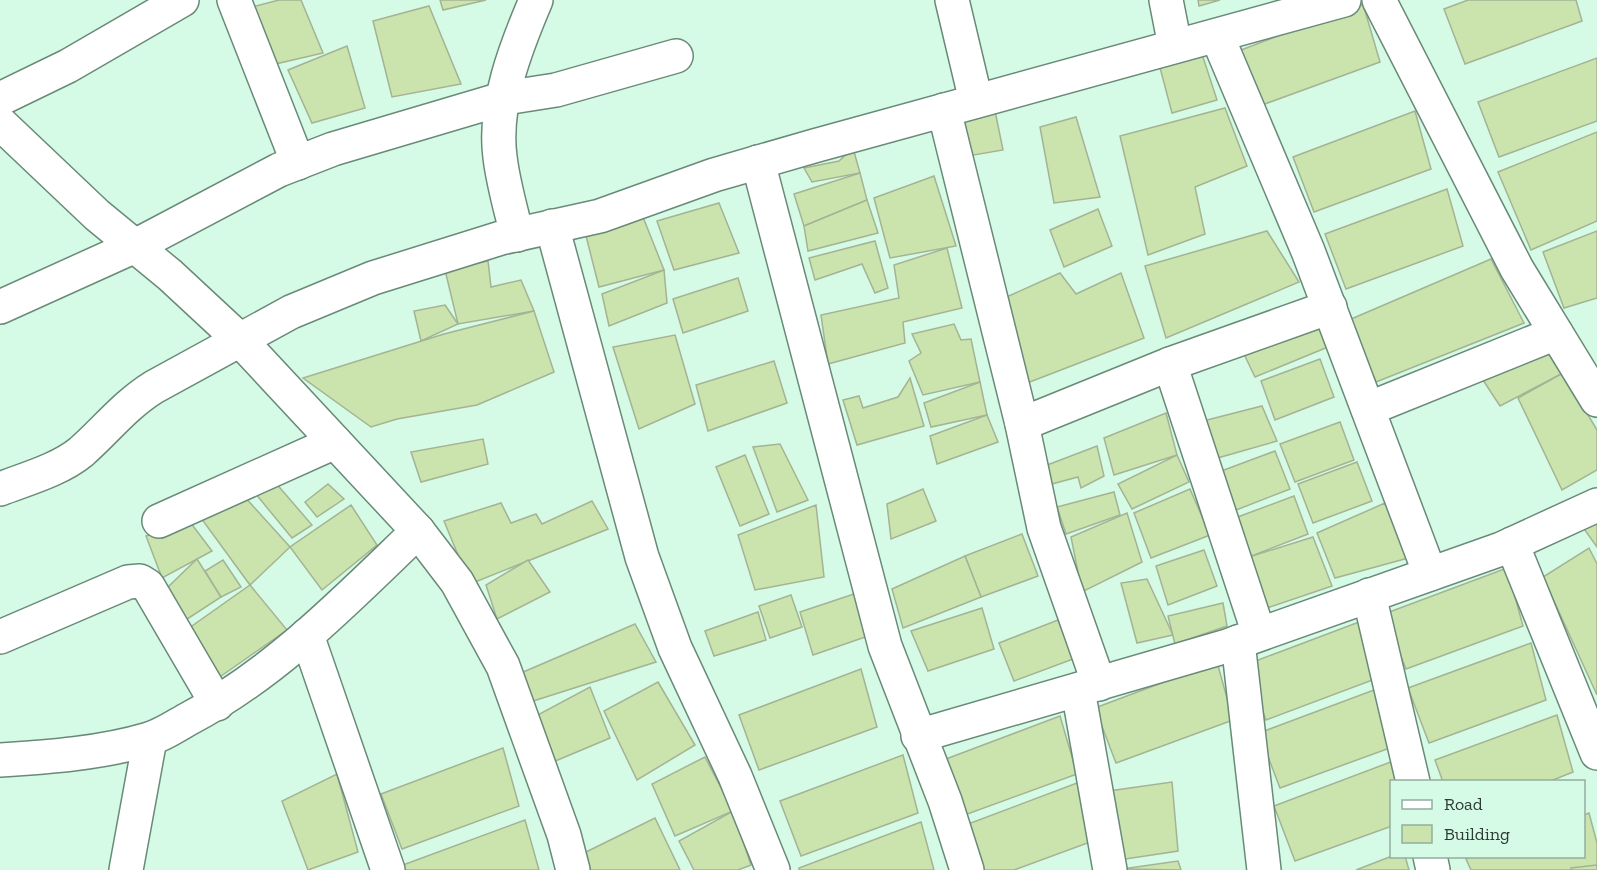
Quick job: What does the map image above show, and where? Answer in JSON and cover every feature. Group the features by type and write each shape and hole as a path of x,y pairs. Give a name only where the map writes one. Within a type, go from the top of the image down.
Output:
{"street":[{"path":"0,99 68,66 182,0"},
{"path":"234,0 298,163"},
{"path":"517,235 500,157 500,126 513,55 536,0"},
{"path":"952,0 976,101"},
{"path":"1166,0 1175,46"},
{"path":"0,489 62,464 80,453 133,400 291,312 373,278 517,235 600,216 758,162 1344,0"},
{"path":"1379,0 1516,269 1597,400"},
{"path":"1217,36 1330,307 1430,574"},
{"path":"0,307 135,246 298,163 417,122 505,98 556,90 676,56"},
{"path":"944,110 1022,424 1044,528 1089,687 1110,870"},
{"path":"0,123 97,214 240,340 418,531 457,582 503,666 564,835 573,870"},
{"path":"758,162 885,646 945,801 967,870"},
{"path":"552,226 642,557 675,648 735,776 773,870"},
{"path":"1022,424 1170,364 1330,307"},
{"path":"1368,409 1556,333"},
{"path":"1170,364 1248,638 1264,870"},
{"path":"159,521 335,441"},
{"path":"918,736 1248,638 1512,544 1597,506"},
{"path":"0,760 51,757 150,739 217,704 308,635 418,531"},
{"path":"1512,544 1597,753"},
{"path":"0,637 128,582 140,581 148,586 217,704"},
{"path":"1369,595 1413,780"},
{"path":"308,635 388,870"},
{"path":"126,870 150,739"}],"building":[{"path":"279,0 301,0 323,53 271,65 252,7"},
{"path":"440,0 486,0 443,10"},
{"path":"1198,0 1220,0 1199,6"},
{"path":"1468,0 1576,0 1582,21 1465,64 1444,9"},
{"path":"1363,4 1380,62 1262,105 1241,50"},
{"path":"429,6 461,84 392,97 373,21"},
{"path":"347,46 365,108 312,123 288,70"},
{"path":"1201,51 1217,100 1172,113 1158,60"},
{"path":"1597,58 1597,121 1499,157 1478,102"},
{"path":"994,106 1003,150 968,156 961,115"},
{"path":"1225,108 1247,166 1195,187 1205,234 1148,255 1120,136"},
{"path":"1415,111 1431,169 1314,212 1293,157"},
{"path":"1076,117 1100,197 1054,203 1040,127"},
{"path":"1597,132 1597,221 1531,250 1498,172"},
{"path":"853,148 860,173 812,182 804,168 839,161"},
{"path":"860,173 867,200 804,226 794,194"},
{"path":"934,176 956,246 890,258 874,198"},
{"path":"1447,189 1463,246 1346,289 1325,234"},
{"path":"867,200 878,233 808,251 804,226"},
{"path":"719,203 739,253 674,270 657,221"},
{"path":"1098,209 1112,246 1064,267 1050,230"},
{"path":"641,212 664,270 599,287 585,232"},
{"path":"1267,231 1299,282 1166,338 1145,266"},
{"path":"1597,231 1597,298 1564,308 1543,252"},
{"path":"875,241 888,288 875,293 862,264 815,280 809,258"},
{"path":"947,248 962,308 903,322 905,343 828,364 821,315 899,298 894,265"},
{"path":"1491,259 1524,323 1376,382 1349,320"},
{"path":"488,261 491,287 521,280 534,311 458,324 445,270"},
{"path":"664,270 667,303 609,326 602,294"},
{"path":"1060,273 1076,294 1121,273 1144,338 1022,385 1000,300"},
{"path":"738,278 748,311 683,333 673,299"},
{"path":"445,305 458,324 421,341 414,311"},
{"path":"534,311 554,372 477,405 397,419 371,427 303,378 444,334"},
{"path":"1321,319 1328,347 1255,377 1242,350"},
{"path":"954,324 961,340 971,339 980,382 923,395 909,361 921,353 912,334"},
{"path":"675,335 695,404 639,429 613,347"},
{"path":"1549,345 1563,373 1500,406 1481,377"},
{"path":"1320,359 1334,397 1275,420 1261,381"},
{"path":"774,361 787,403 708,431 696,385"},
{"path":"1563,373 1597,430 1597,470 1562,490 1518,398"},
{"path":"910,378 924,426 857,445 843,400 859,396 863,408 898,397"},
{"path":"980,382 987,415 931,427 924,403"},
{"path":"1262,406 1277,441 1214,459 1203,421"},
{"path":"1166,413 1177,455 1114,475 1104,438"},
{"path":"987,415 998,442 937,464 930,436"},
{"path":"1340,422 1354,460 1295,482 1280,444"},
{"path":"483,439 488,464 421,482 411,452"},
{"path":"780,444 808,500 777,512 753,447"},
{"path":"1097,446 1104,476 1081,488 1078,477 1048,485 1042,467"},
{"path":"1275,451 1290,489 1231,512 1216,473"},
{"path":"745,455 769,514 740,526 716,467"},
{"path":"1177,455 1189,482 1132,509 1118,484"},
{"path":"1357,462 1372,501 1313,523 1298,484"},
{"path":"274,481 312,525 292,538 255,493"},
{"path":"328,484 344,499 317,517 305,502"},
{"path":"923,489 936,521 891,539 887,504"},
{"path":"1190,489 1210,535 1151,558 1134,513"},
{"path":"1114,492 1120,515 1066,534 1057,507"},
{"path":"243,495 290,547 250,585 201,518"},
{"path":"1294,496 1308,534 1249,557 1235,518"},
{"path":"592,501 608,529 470,584 444,521 501,503 511,523 536,514 542,524"},
{"path":"1385,503 1412,557 1335,578 1317,533"},
{"path":"351,505 377,545 322,590 290,547"},
{"path":"816,505 824,577 755,590 738,535"},
{"path":"1127,513 1142,562 1082,592 1071,537"},
{"path":"1597,519 1597,547 1582,526"},
{"path":"190,522 212,551 162,578 146,536"},
{"path":"1022,534 1038,576 981,597 965,556"},
{"path":"1313,537 1332,586 1267,608 1249,557"},
{"path":"1589,548 1597,564 1597,695 1543,577"},
{"path":"1204,550 1217,586 1168,605 1156,566"},
{"path":"965,556 981,597 903,628 892,589"},
{"path":"197,559 221,597 181,623 168,587"},
{"path":"223,560 241,587 221,597 205,571"},
{"path":"528,560 550,592 497,619 486,585"},
{"path":"1507,568 1523,626 1406,669 1384,614"},
{"path":"1147,579 1173,635 1137,643 1121,583"},
{"path":"250,585 287,630 214,681 185,631"},
{"path":"857,593 871,635 813,655 800,612"},
{"path":"791,595 802,627 770,638 759,606"},
{"path":"1223,603 1227,626 1175,644 1168,616"},
{"path":"982,608 994,649 928,671 911,631"},
{"path":"758,612 766,640 714,656 705,631"},
{"path":"1367,619 1383,676 1266,720 1245,665"},
{"path":"1058,620 1073,659 1014,681 999,643"},
{"path":"635,624 656,662 530,702 521,673"},
{"path":"1531,643 1546,700 1429,743 1408,688"},
{"path":"1217,662 1233,720 1116,763 1095,708"},
{"path":"861,669 877,727 759,770 739,715"},
{"path":"658,682 695,745 637,780 604,711"},
{"path":"590,687 610,738 553,762 532,718"},
{"path":"1382,687 1398,745 1280,788 1259,733"},
{"path":"1557,715 1573,772 1553,780 1442,780 1435,760"},
{"path":"1060,716 1077,774 959,817 938,762"},
{"path":"503,748 519,806 402,849 381,794"},
{"path":"903,755 918,813 801,856 780,801"},
{"path":"705,757 733,811 675,836 652,784"},
{"path":"1396,760 1401,780 1390,780 1390,827 1295,861 1274,806"},
{"path":"337,774 358,852 308,870 282,801"},
{"path":"1085,780 1101,838 1014,870 980,870 963,826"},
{"path":"1172,782 1178,851 1119,860 1109,791"},
{"path":"733,811 751,865 738,870 694,870 679,841"},
{"path":"1589,813 1597,843 1597,870 1471,870 1466,859 1585,858 1585,815"},
{"path":"655,818 680,870 589,870 584,853"},
{"path":"525,820 539,870 405,870 403,865"},
{"path":"921,822 934,870 799,870 799,868"},
{"path":"1390,857 1406,858 1409,870 1356,870"},
{"path":"1178,861 1181,870 1122,869"},
{"path":"1597,865 1597,870 1571,870 1571,868"}]}
